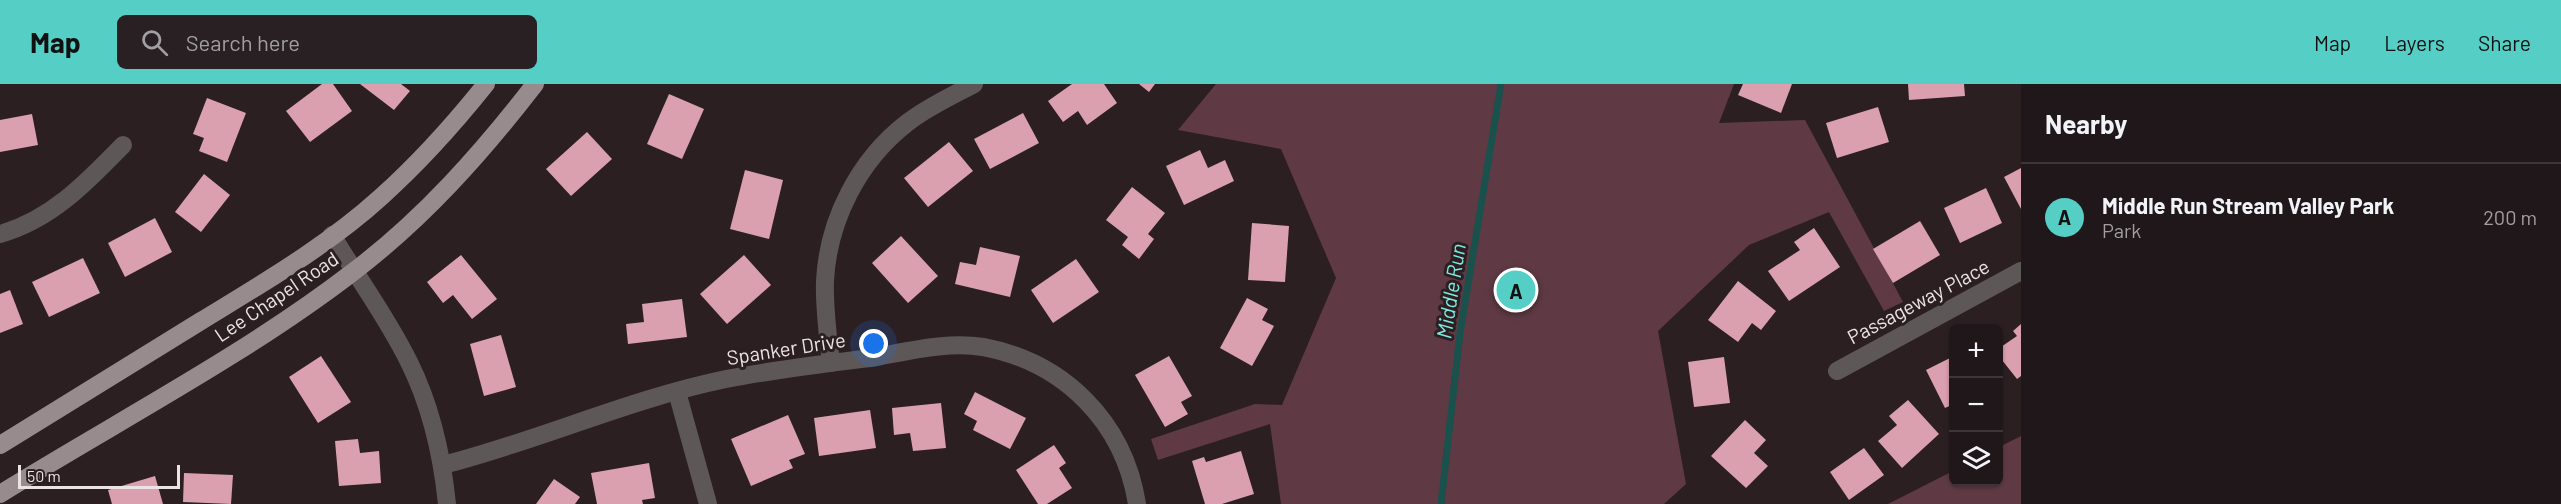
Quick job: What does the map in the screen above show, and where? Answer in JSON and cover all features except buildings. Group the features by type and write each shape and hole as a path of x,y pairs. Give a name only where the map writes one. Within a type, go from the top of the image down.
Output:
{"main road":[{"name":"Lee Chapel Road","path":"0,446 285,269 332,235 379,199 412,168 452,126 486,84"},
{"name":"Lee Chapel Road","path":"0,494 284,320 354,272 415,219 457,178 490,143 535,84"}],"street":[{"path":"831,363 825,281 832,236 845,199 862,170 888,140 926,111 974,84"},
{"path":"0,234 39,218 62,203 123,145"},
{"path":"332,235 410,363 434,429 443,465 447,504"},
{"name":"Passageway Place","path":"1837,371 2021,271"},
{"name":"Spanker Drive","path":"443,465 496,451 677,392 726,380 831,363 967,346 1022,357 1046,368 1079,392 1111,429 1126,459 1137,504"},
{"path":"677,392 708,504"}],"shaded area":[{"path":"1216,84 1734,84 1719,123 1805,120 1903,302 1884,311 1829,212 1749,245 1658,331 1686,484 1664,504 1281,504 1270,424 1158,460 1151,439 1255,404 1282,405 1336,278 1281,149 1178,130"},
{"path":"2021,436 2021,504 1888,504 1949,473 1949,486 2003,486 2003,445"}],"waterway":[{"name":"Middle Run","path":"1441,504 1460,333 1501,84"}],"place":[{"name":"Middle Run Stream Valley Park","path":"1516,290"}]}
